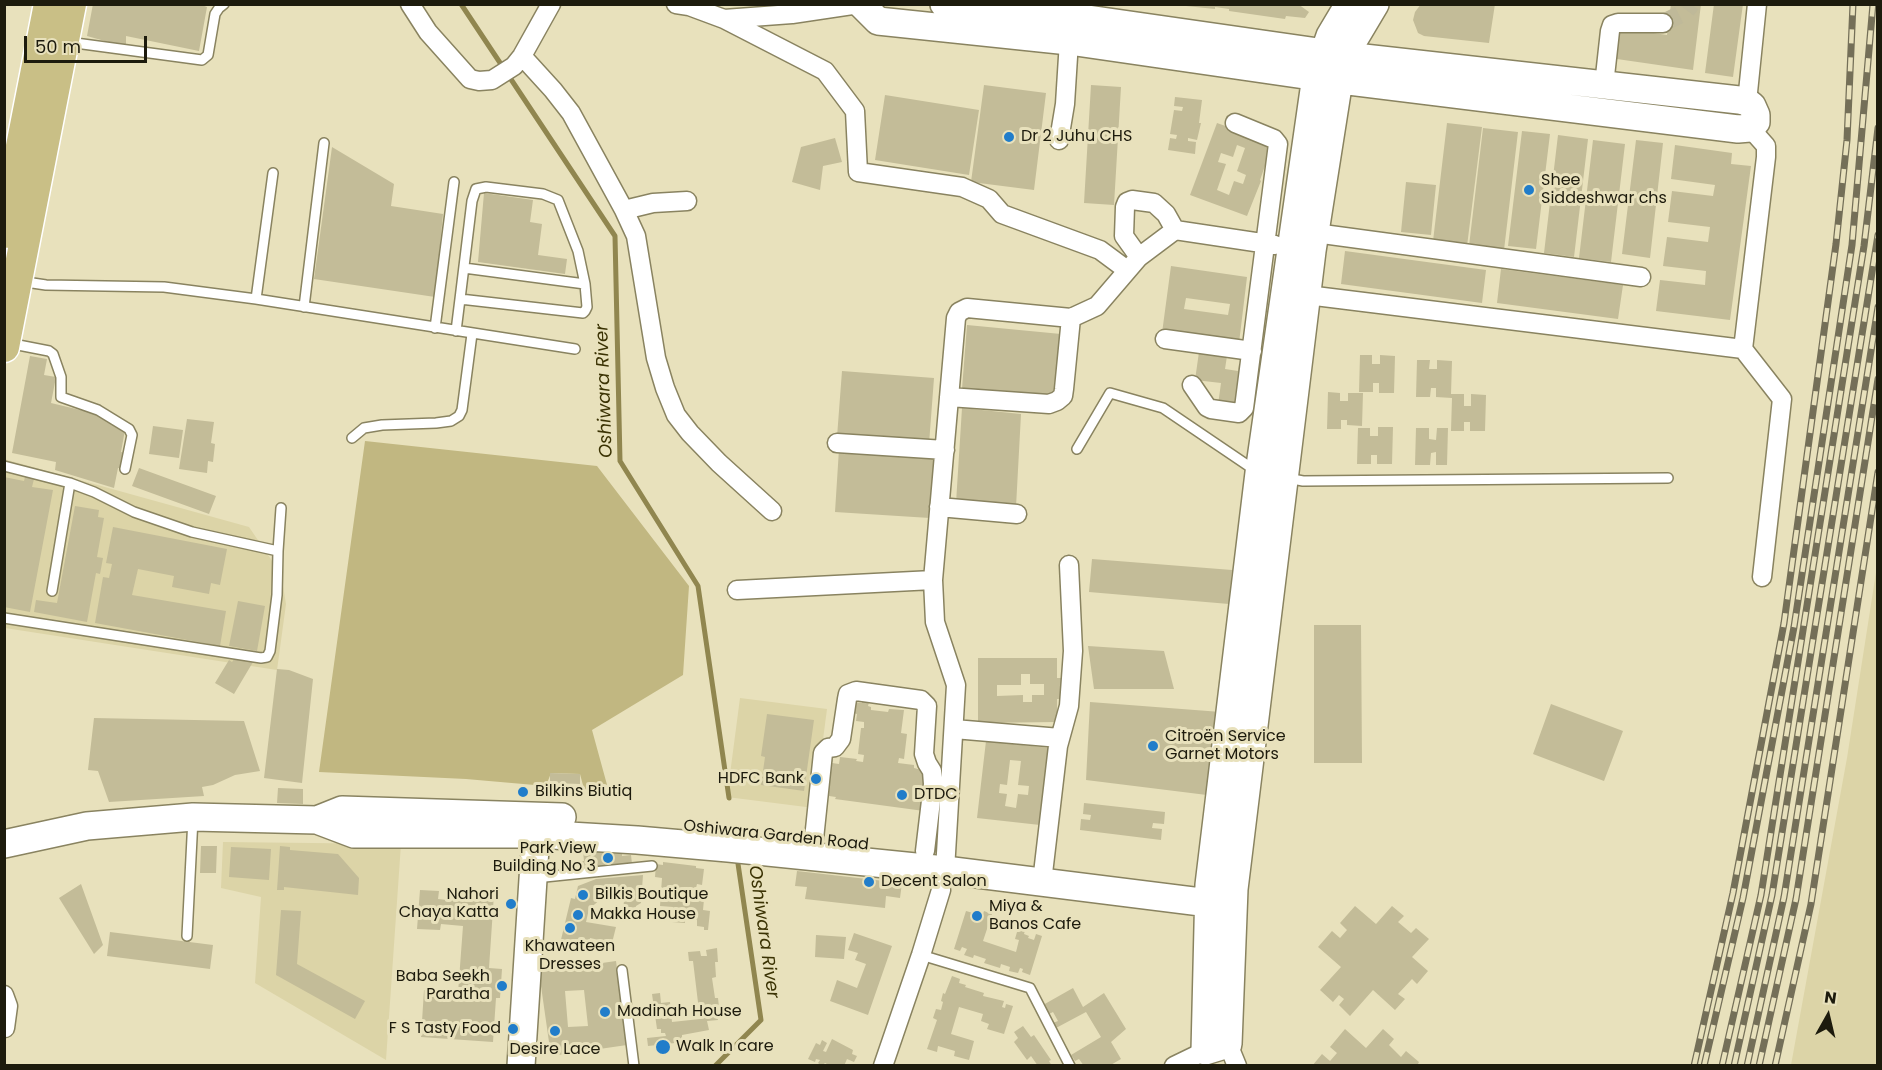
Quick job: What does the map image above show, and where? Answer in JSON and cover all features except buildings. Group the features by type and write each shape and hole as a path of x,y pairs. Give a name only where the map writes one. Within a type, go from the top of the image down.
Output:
{"main road":[{"path":"5,345 17,281 49,4"},
{"path":"4,233 31,155 64,42 71,4"}],"street":[{"path":"410,4 428,32 470,79 479,81 492,80 518,61 551,4"},
{"path":"676,4 689,6 724,19 825,71 855,111 858,172 962,187 989,199 1002,214 1133,264"},
{"path":"724,19 792,14 860,4 878,21 1068,20"},
{"path":"945,4 1068,20 1331,66 1475,83 1666,120 1738,129 1750,128 1756,122 1752,106 1747,102 1604,85 1475,83"},
{"path":"1174,1065 1223,1054 1221,896 1296,244 1331,66 1330,36 1349,4"},
{"path":"1331,66 1350,46 1375,4"},
{"path":"1747,102 1757,4"},
{"path":"1059,140 1065,104 1068,20"},
{"path":"1604,85 1612,26 1618,23 1663,23"},
{"path":"518,61 553,90 571,112 636,236 656,358 676,415 719,463 772,511"},
{"path":"1666,120 1668,92"},
{"path":"1235,123 1274,139 1278,144 1307,296 1271,475"},
{"path":"1750,128 1766,146 1766,157 1743,349 1782,399 1762,578"},
{"path":"1133,264 1124,236 1127,202 1132,200 1154,203 1166,214 1175,230"},
{"path":"624,210 653,202 687,201"},
{"path":"883,1065 921,956 939,866 954,729 956,686 935,622 933,580 956,318 959,312 967,308 1071,318 1097,306 1133,264 1175,230 1641,277"},
{"path":"1192,385 1207,407 1239,413 1242,411 1252,351 1296,244"},
{"path":"1307,296 1743,349"},
{"path":"949,397 1049,404 1057,401 1063,396 1071,318"},
{"path":"1166,339 1252,351"},
{"path":"837,443 945,450"},
{"path":"939,507 1017,514"},
{"path":"1043,874 1060,738 1069,706 1073,651 1069,565"},
{"path":"737,590 933,580"},
{"path":"814,839 823,753 828,748 836,747 842,740 848,694 856,691 921,700 927,706 924,754 932,771 939,866"},
{"path":"954,729 1060,738"},
{"name":"Oshiwara Garden Road","path":"4,844 87,826 194,817 282,815 317,820 342,810 536,825 728,848 1043,874 1221,896"},
{"path":"521,1065 536,825"},
{"name":"Oshiwara Garden Road","path":"536,825 744,831 814,839 939,866"},
{"path":"4,995 8,1006 5,1028"}],"lane":[{"path":"64,42 202,60 208,55 215,14 224,4"},
{"path":"304,307 324,143"},
{"path":"256,299 273,173"},
{"path":"435,328 454,182"},
{"path":"456,331 472,201 476,189 486,187 532,193 551,196 558,200 578,251 587,307 582,313 460,299"},
{"path":"464,268 585,284"},
{"path":"17,281 46,285 164,287 256,299 575,349"},
{"path":"352,438 364,428 436,423 451,421 459,416 462,410 472,334"},
{"path":"5,345 49,351 54,356 61,377 61,398 98,410 129,429 132,435 125,468"},
{"path":"1077,449 1110,393 1163,408 1271,475 1303,481 1668,478"},
{"path":"4,466 70,483 94,492 134,513 192,532 278,551"},
{"path":"52,591 70,483"},
{"path":"4,618 261,658 267,657 270,651 277,595 281,508"},
{"path":"187,936 194,817"},
{"path":"533,878 652,866"},
{"path":"921,956 1030,988 1070,1065"},
{"path":"622,970 634,1065"}],"shaded area":[{"path":"365,441 597,466 689,586 683,675 592,730 609,792 584,789 580,774 551,773 546,786 466,779 319,772"},
{"path":"4,459 249,527 281,574 286,604 277,670 5,628"},
{"path":"1877,566 1877,1065 1791,1065 1847,758"},
{"path":"740,698 827,709 814,808 727,797"},
{"path":"223,842 401,844 386,1060 255,983 261,897 221,888"}],"waterway":[{"name":"Oshiwara River","path":"461,4 615,236 620,461 698,586 729,798"},
{"name":"Oshiwara River","path":"715,1066 761,1020 737,857"}],"tunnel":[{"path":"1663,23 1685,12 1691,4"}],"railway":[{"path":"1694,1066 1733,893 1784,623 1836,244 1847,140 1853,4"},
{"path":"1704,1066 1743,898 1794,627 1852,245 1873,4"},
{"path":"1722,1066 1761,895 1864,246 1878,128"},
{"path":"1734,1066 1772,895 1878,235"},
{"path":"1747,1066 1784,897 1878,307"},
{"path":"1759,1066 1796,899 1878,379"},
{"path":"1775,1066 1811,904 1878,472"}],"place":[{"name":"Dr 2 Juhu CHS","path":"1009,137"},
{"name":"Shee Siddeshwar chs","path":"1529,190"},
{"name":"Citroën Service Garnet Motors","path":"1153,746"},
{"name":"HDFC Bank","path":"816,779"},
{"name":"Bilkins Biutiq","path":"523,792"},
{"name":"DTDC","path":"902,795"},
{"name":"Park View Building No 3","path":"608,858"},
{"name":"Decent Salon","path":"869,882"},
{"name":"Bilkis Boutique","path":"583,895"},
{"name":"Nahori Chaya Katta","path":"511,904"},
{"name":"Makka House","path":"578,915"},
{"name":"Miya & Banos Cafe","path":"977,916"},
{"name":"Khawateen Dresses","path":"570,928"},
{"name":"Baba Seekh Paratha","path":"502,986"},
{"name":"Madinah House","path":"605,1012"},
{"name":"F S Tasty Food","path":"513,1029"},
{"name":"Desire Lace","path":"555,1031"},
{"name":"Walk In care","path":"663,1047"}]}
